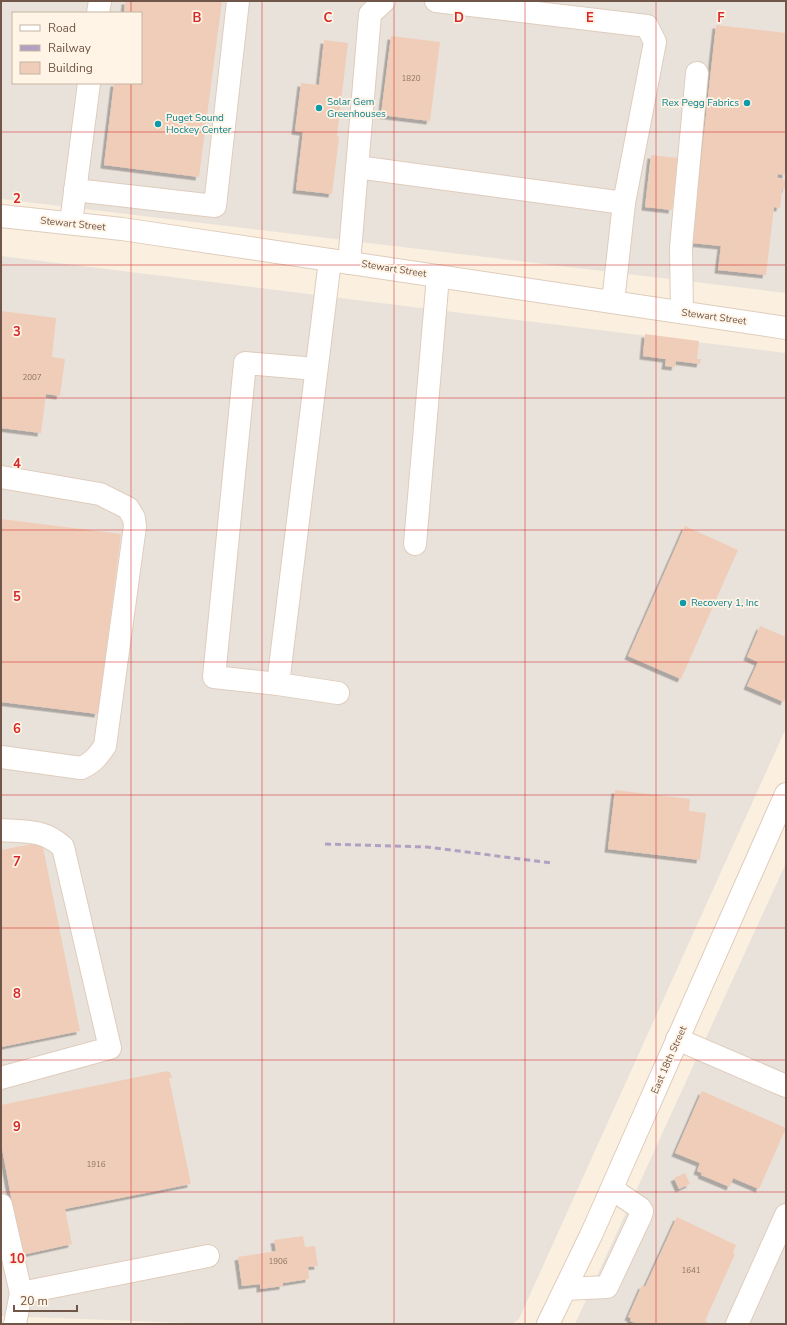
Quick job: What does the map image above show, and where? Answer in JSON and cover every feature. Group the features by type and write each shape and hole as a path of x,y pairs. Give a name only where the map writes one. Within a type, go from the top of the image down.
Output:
{"street":[{"path":"98,12 100,1"},
{"path":"75,190 215,206 238,1"},
{"path":"278,684 316,369 340,261 357,167 370,14 384,1"},
{"path":"436,1 647,26 655,42 624,203 613,302"},
{"path":"682,312 681,247 697,73"},
{"path":"71,223 89,84"},
{"path":"357,167 624,203"},
{"name":"Stewart Street","path":"1,216 122,229 682,312 786,325"},
{"path":"415,544 438,276"},
{"path":"316,369 245,363 214,677 278,684 338,693"},
{"path":"1,477 100,494 128,508 134,518 135,526 105,746 93,761 81,768 1,756"},
{"name":"East 18th Street","path":"548,1324 612,1190 677,1039 786,794"},
{"path":"1,830 39,832 55,839 63,847 110,1048 1,1078"},
{"path":"677,1039 786,1086"},
{"path":"565,1289 607,1287 638,1222 642,1212 640,1208 612,1190"},
{"path":"1,1205 20,1293 15,1324"},
{"path":"737,1324 786,1215"},
{"path":"20,1293 208,1256"}],"shaded area":[{"path":"1,1 786,1 786,293 1,199"},
{"path":"1,256 786,353 786,728 519,1319 512,1324 213,1324 1,1316"},
{"path":"786,863 786,1324 575,1324"}],"building":[{"name":"Puget Sound Hockey Center","path":"125,1 222,1 199,177 104,165 114,84 142,84 142,12 124,12"},
{"name":"Rex Pegg Fabrics","path":"716,25 786,33 786,175 778,174 777,178 786,180 786,189 782,189 780,208 774,207 766,275 718,270 721,246 692,243"},
{"path":"391,36 440,42 430,121 381,115"},
{"name":"Solar Gem Greenhouses","path":"324,40 348,43 332,194 296,190 303,132 295,131 301,83 319,85"},
{"path":"651,155 678,158 672,210 645,207"},
{"path":"1,311 56,318 52,357 65,359 60,396 46,394 41,433 1,428"},
{"path":"645,334 699,341 697,359 701,359 700,364 676,361 675,367 665,366 666,359 643,356"},
{"path":"1,519 121,534 98,714 1,702"},
{"name":"Recovery 1, Inc","path":"685,526 738,550 681,679 628,656"},
{"path":"760,626 786,637 786,696 784,702 747,686 758,662 747,657"},
{"path":"615,790 690,799 689,811 706,813 700,860 608,849"},
{"path":"42,842 80,1031 1,1047 1,850"},
{"path":"167,1071 170,1072 172,1078 169,1078 191,1184 65,1209 72,1244 22,1255 1,1143 1,1105"},
{"path":"702,1091 786,1128 759,1189 733,1178 730,1187 701,1175 702,1173 697,1171 700,1163 675,1153"},
{"path":"685,1173 690,1184 679,1189 674,1178"},
{"path":"677,1217 736,1245 733,1253 735,1254 705,1321 707,1324 638,1324 630,1321 631,1318 628,1317 642,1285 645,1287"},
{"path":"303,1236 305,1247 315,1246 318,1266 308,1267 309,1279 283,1283 283,1286 260,1289 260,1284 242,1286 238,1257 276,1251 274,1240"}],"railway":[{"path":"325,844 427,847 552,863"}],"place":[{"name":"Rex Pegg Fabrics","path":"747,103"},
{"name":"Solar Gem Greenhouses","path":"319,108"},
{"name":"Puget Sound Hockey Center","path":"158,124"},
{"name":"Recovery 1, Inc","path":"683,603"}]}
